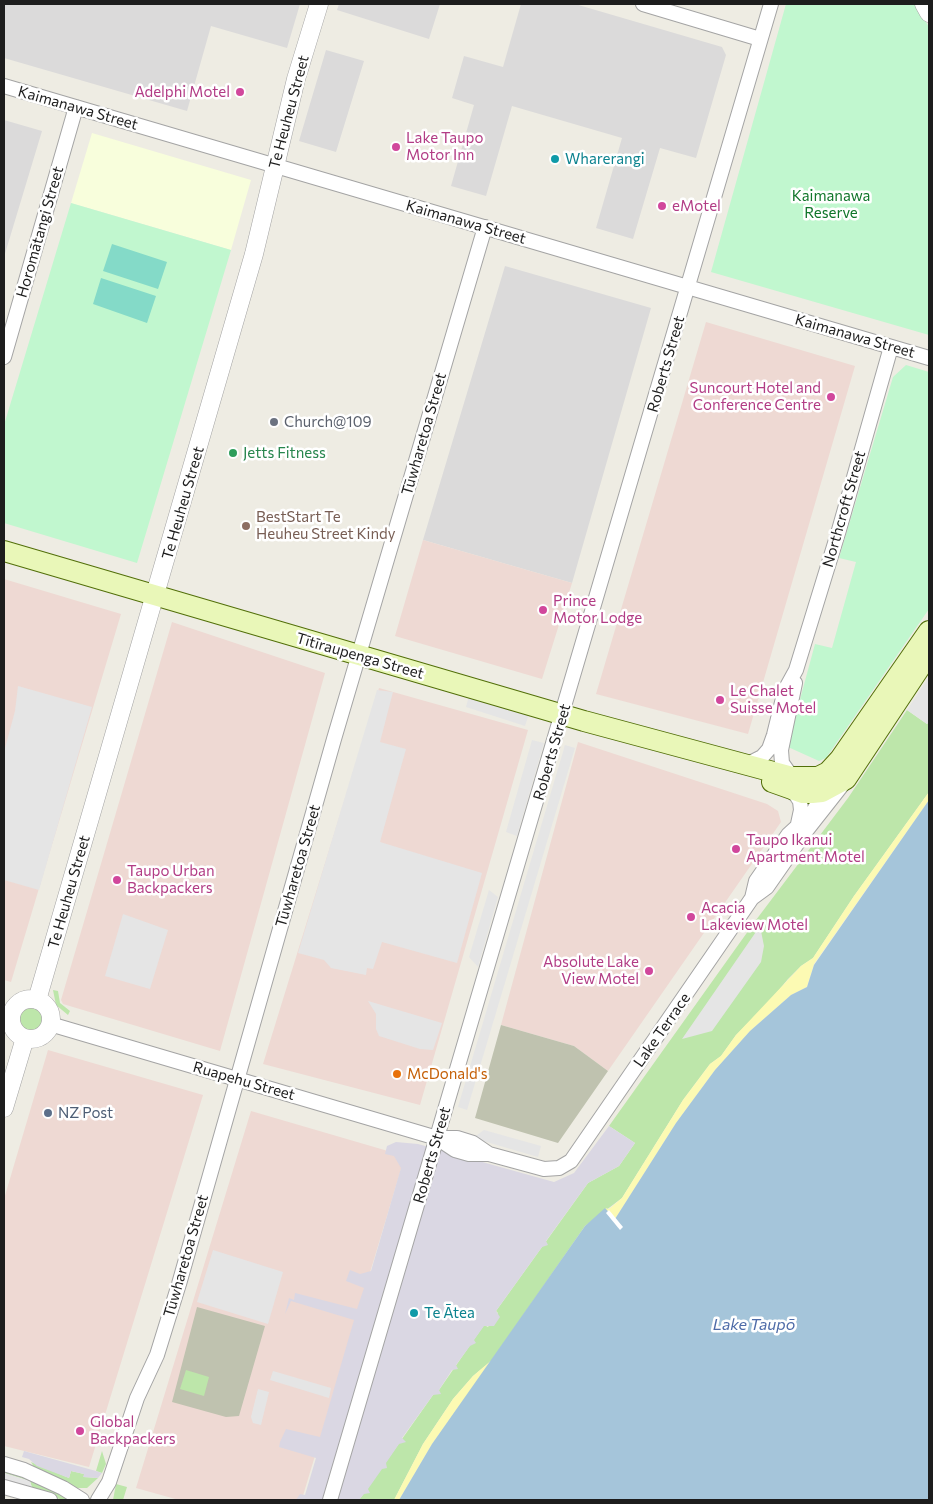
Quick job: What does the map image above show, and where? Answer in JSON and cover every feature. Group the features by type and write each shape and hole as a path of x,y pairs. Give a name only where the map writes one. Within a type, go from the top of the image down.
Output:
{"main road":[{"name":"Tītīraupenga Street","path":"4,551 563,715 718,758 748,764 789,782 803,793 822,792"},
{"name":"Lake Terrace","path":"789,782 818,777 828,772 840,759 929,631"},
{"name":"Lake Terrace","path":"822,792 846,779 929,654"},
{"name":"Tītīraupenga Street","path":"718,758 738,769 789,782"}],"street":[{"name":"Te Heuheu Street","path":"37,1000 251,264 275,165 319,4"},
{"path":"643,4 760,39"},
{"name":"Roberts Street","path":"330,1500 563,715 771,4"},
{"path":"924,4 929,13"},
{"name":"Kaimanawa Street","path":"4,86 929,358"},
{"name":"Horomātangi Street","path":"4,357 76,107"},
{"name":"Tūwharetoa Street","path":"98,1500 109,1482 137,1398 157,1355 485,227"},
{"name":"Northcroft Street","path":"789,782 782,763 781,750 794,692 796,670 891,347"},
{"name":"Northcroft Street","path":"748,764 756,761 769,749 785,690 796,670"},
{"name":"Lake Terrace","path":"752,898 756,881 798,824 813,812 822,792 837,776 873,724 895,680"},
{"name":"Lake Terrace","path":"570,1161 667,1024 752,898 767,887 846,779"},
{"path":"789,782 800,801 801,810 798,824"},
{"path":"25,1000 37,1000 47,1007 51,1018 50,1024 43,1034 25,1038 15,1031 8,1012 25,1000"},
{"name":"Ruapehu Street","path":"50,1024 437,1138 458,1138 473,1143 489,1154 552,1170 570,1161"},
{"path":"4,1108 25,1038"},
{"path":"4,1464 24,1470 63,1488 82,1500"},
{"path":"4,1487 50,1500"}],"shaded area":[{"path":"4,4 300,4 287,48 211,26 187,111 4,58"},
{"path":"339,4 440,4 429,39 337,10"},
{"path":"521,4 575,4 722,47 726,55 696,158 660,148 633,239 596,228 622,138 512,106 486,196 451,186 474,105 452,98 464,56 503,67"},
{"path":"326,50 364,61 336,152 299,141"},
{"path":"4,120 42,131 4,257"},
{"path":"92,133 251,180 231,250 71,203"},
{"path":"112,244 167,262 158,289 103,271"},
{"path":"505,266 651,308 572,583 423,540"},
{"path":"101,278 156,296 147,323 93,304"},
{"path":"706,322 855,366 748,734 596,694"},
{"path":"423,540 572,583 542,679 395,636"},
{"path":"4,579 121,614 11,982 4,980"},
{"path":"172,622 325,673 220,1051 63,1004 61,1000"},
{"path":"929,677 929,722 927,724 907,710"},
{"path":"18,686 92,707 39,890 4,880 4,752 15,711"},
{"path":"379,688 528,730 420,1105 263,1064"},
{"path":"377,690 393,692 380,742 406,749 380,842 482,873 457,963 382,942 373,969 367,968 366,975 331,968 324,960 298,953"},
{"path":"469,696 529,714 525,726 466,707"},
{"path":"532,740 544,743 517,836 506,832"},
{"path":"578,742 767,804 778,811 781,822 608,1071 574,1046 501,1025"},
{"path":"565,745 575,748 467,1110 458,1107"},
{"path":"489,890 498,897 478,967 469,957"},
{"path":"123,914 168,930 150,989 105,976"},
{"path":"760,926 764,946 761,962 712,1031 682,1039"},
{"path":"368,1001 442,1023 433,1050 420,1049 379,1036 376,1029 376,1014"},
{"path":"501,1025 574,1046 608,1071 558,1143 475,1118"},
{"path":"48,1050 203,1095 89,1467 4,1446 4,1199"},
{"path":"251,1111 405,1156 302,1499 179,1500 136,1488"},
{"name":"Te Ātea","path":"609,1126 635,1143 619,1166 588,1183 546,1241 548,1245 542,1247 496,1311 500,1317 494,1326 484,1326 474,1340 476,1343 470,1346 456,1365 458,1369 452,1370 439,1390 441,1394 433,1395 402,1438 406,1442 399,1444 386,1463 387,1468 382,1469 368,1489 370,1493 364,1494 359,1500 296,1500 300,1494 305,1495 316,1458 279,1447 280,1442 286,1429 320,1437 354,1320 291,1301 285,1314 289,1298 294,1300 295,1293 357,1309 364,1288 346,1281 350,1270 360,1274 371,1271 401,1168 394,1156 385,1154 387,1146 396,1142 418,1144 554,1182 574,1173"},
{"path":"484,1130 541,1146 538,1157 473,1138"},
{"path":"213,1250 283,1272 268,1324 197,1302"},
{"path":"197,1307 265,1326 239,1416 226,1417 172,1402"},
{"path":"273,1371 331,1388 329,1398 270,1380"},
{"path":"258,1389 269,1392 261,1425 253,1423 251,1417"},
{"path":"24,1451 102,1473 98,1478 83,1477 84,1474 71,1471 69,1478 37,1466 29,1459 22,1457"},
{"path":"4,1473 30,1481 33,1491 4,1484"}],"green space":[{"name":"Kaimanawa Reserve","path":"786,4 915,4 929,27 929,335 711,272"},
{"path":"71,203 231,250 137,563 4,523 4,425"},
{"path":"906,365 929,372 929,609 826,758 819,761 788,747 789,740 815,644 832,648 856,562 839,558 893,377"},
{"path":"907,710 927,724 929,722 929,792 854,896 813,958 801,966 788,979 765,1007 736,1035 721,1056 710,1064 683,1100 622,1198 585,1226 492,1360 473,1376 453,1399 423,1444 394,1500 359,1500 484,1325 488,1327 498,1313 496,1311 588,1183 619,1166 635,1143 609,1126 756,920 848,798"},
{"path":"53,990 58,991 60,1003 70,1011 68,1015 56,1005"},
{"path":"31,1007 40,1010 43,1019 40,1028 31,1031 22,1028 19,1019 22,1010"},
{"path":"186,1370 209,1377 204,1396 180,1389"},
{"path":"102,1451 106,1464 102,1473 96,1471"},
{"path":"31,1462 69,1478 71,1471 84,1474 84,1477 98,1478 87,1488 75,1488 34,1467"},
{"path":"4,1469 27,1476 68,1498 64,1500 33,1491 30,1481 4,1473"},
{"path":"116,1484 127,1487 123,1500 113,1500"}],"sand":[{"path":"929,792 929,800 814,964 807,987 791,995 750,1031 715,1070 676,1123 615,1219 605,1208 609,1209 622,1198 683,1100 710,1064 721,1056 736,1035 801,966 813,958 854,896"},
{"path":"492,1360 432,1444 399,1500 394,1500 423,1444 453,1399 473,1376"}],"water":[{"name":"Lake Taupō","path":"929,800 929,1500 399,1500 432,1444 585,1226 605,1208 615,1219 676,1123 715,1070 750,1031 791,995 807,987 814,965"}],"pier":[{"path":"609,1210 623,1227 620,1230 606,1213"}],"place":[{"name":"Adelphi Motel","path":"240,92"},
{"name":"Lake Taupo Motor Inn","path":"396,147"},
{"name":"Wharerangi","path":"555,159"},
{"name":"eMotel","path":"662,206"},
{"name":"Suncourt Hotel and Conference Centre","path":"831,397"},
{"name":"Church@109","path":"274,422"},
{"name":"Jetts Fitness","path":"233,453"},
{"name":"BestStart Te Heuheu Street Kindy","path":"246,526"},
{"name":"Prince Motor Lodge","path":"543,610"},
{"name":"Le Chalet Suisse Motel","path":"720,700"},
{"name":"Taupo Ikanui Apartment Motel","path":"736,849"},
{"name":"Taupo Urban Backpackers","path":"117,880"},
{"name":"Acacia Lakeview Motel","path":"691,917"},
{"name":"Absolute Lake View Motel","path":"649,971"},
{"name":"McDonald's","path":"397,1074"},
{"name":"NZ Post","path":"48,1113"},
{"name":"Te Ātea","path":"414,1313"},
{"name":"Global Backpackers","path":"80,1431"}]}
